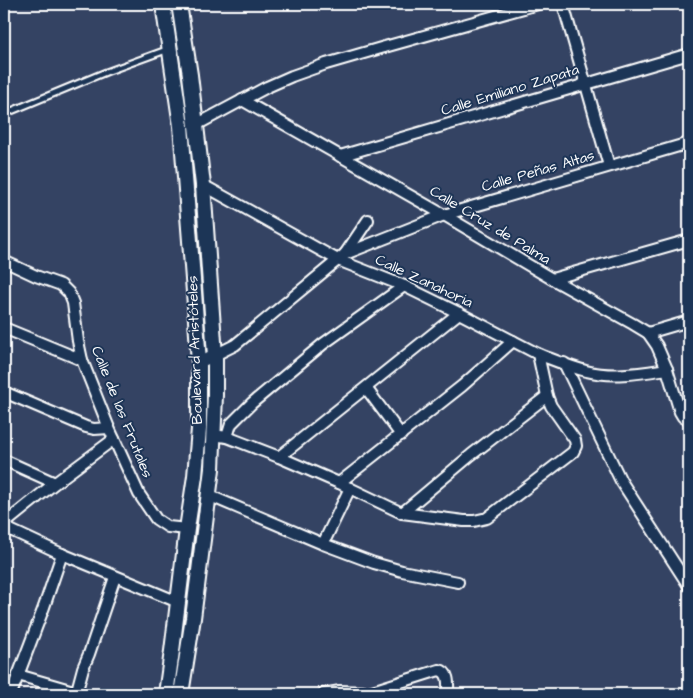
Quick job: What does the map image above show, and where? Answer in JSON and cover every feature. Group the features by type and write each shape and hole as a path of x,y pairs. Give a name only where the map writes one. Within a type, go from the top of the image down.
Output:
{"street":[{"name":"Boulevard Aristóteles","path":"163,4 181,126 199,363 196,476 187,529 166,694"},
{"name":"Boulevard Aristóteles","path":"179,4 203,185 215,356 215,395 220,436 208,495 193,618 181,694"},
{"path":"196,125 267,87 292,76 501,9 538,4"},
{"path":"562,4 609,166"},
{"name":"Calle Emiliano Zapata","path":"340,156 689,54"},
{"name":"Calle Cruz de Palma","path":"242,100 444,215 552,280 648,333 657,346 667,369 680,412 683,417 689,419"},
{"name":"Calle Peñas Altas","path":"199,363 235,345 342,257 444,215 689,143"},
{"name":"Calle Zanahoria","path":"203,185 342,257 459,313 538,354 585,371 603,374 628,374 667,369"},
{"path":"342,257 368,220"},
{"path":"552,280 689,240"},
{"name":"Calle de las Frutales","path":"4,261 61,285 69,293 73,303 82,360 109,428 139,494 156,518 168,527 187,529"},
{"path":"404,286 323,344 252,403 220,436 279,457 402,513 464,521 487,518 573,452 576,446 575,440 551,406 538,354"},
{"path":"279,457 459,313"},
{"path":"648,333 689,322"},
{"path":"4,328 82,360"},
{"path":"339,483 462,386 512,341"},
{"path":"564,363 621,481 689,586"},
{"path":"366,388 401,435"},
{"path":"4,392 86,427 94,429 109,428"},
{"path":"402,513 547,396"},
{"path":"114,439 54,483 4,526 62,554 178,602"},
{"path":"4,460 54,483"},
{"path":"323,544 350,488"},
{"path":"208,495 323,544 374,563 402,571 458,582"},
{"path":"11,694 62,554"},
{"path":"18,675 77,693 83,668 115,577"},
{"path":"161,694 167,655 172,651"},
{"path":"322,694 340,691 369,693 439,670 443,671 447,676 448,694"}],"lane":[{"path":"4,114 106,72 169,49"}]}
